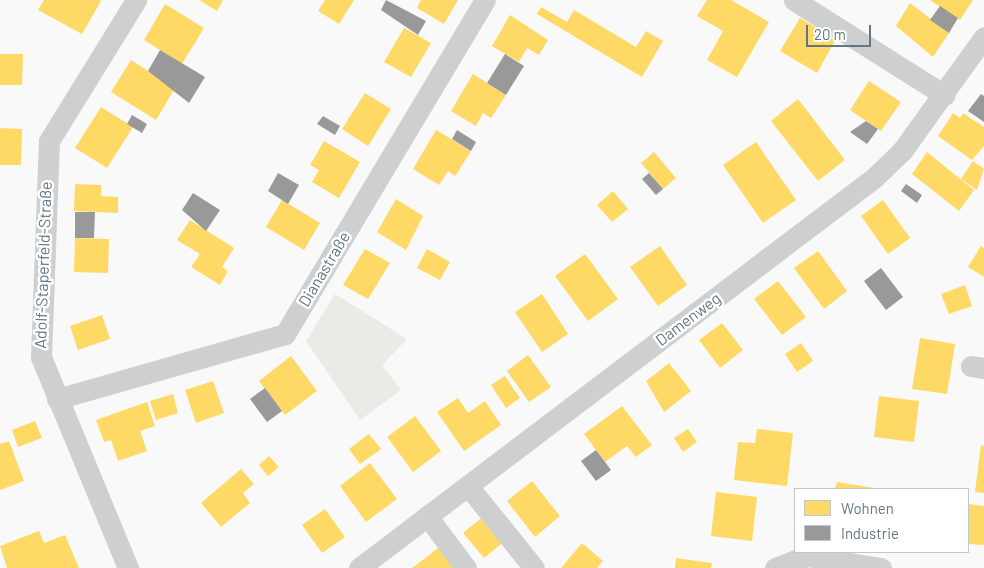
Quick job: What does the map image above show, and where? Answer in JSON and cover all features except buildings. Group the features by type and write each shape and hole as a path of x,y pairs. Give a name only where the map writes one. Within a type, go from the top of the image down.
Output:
{"street":[{"name":"Adolf-Staperfeld-Straße","path":"128,568 41,357 49,141 136,0"},
{"name":"Dianastraße","path":"57,399 285,334 485,0"},
{"path":"794,0 944,95"},
{"name":"Damenweg","path":"359,568 875,178 902,151 984,37"},
{"path":"468,486 534,568"},
{"path":"427,516 466,568"},
{"path":"775,568 806,556 881,568"}],"shaded area":[{"path":"335,294 407,339 382,365 401,390 360,420 306,341"}]}
